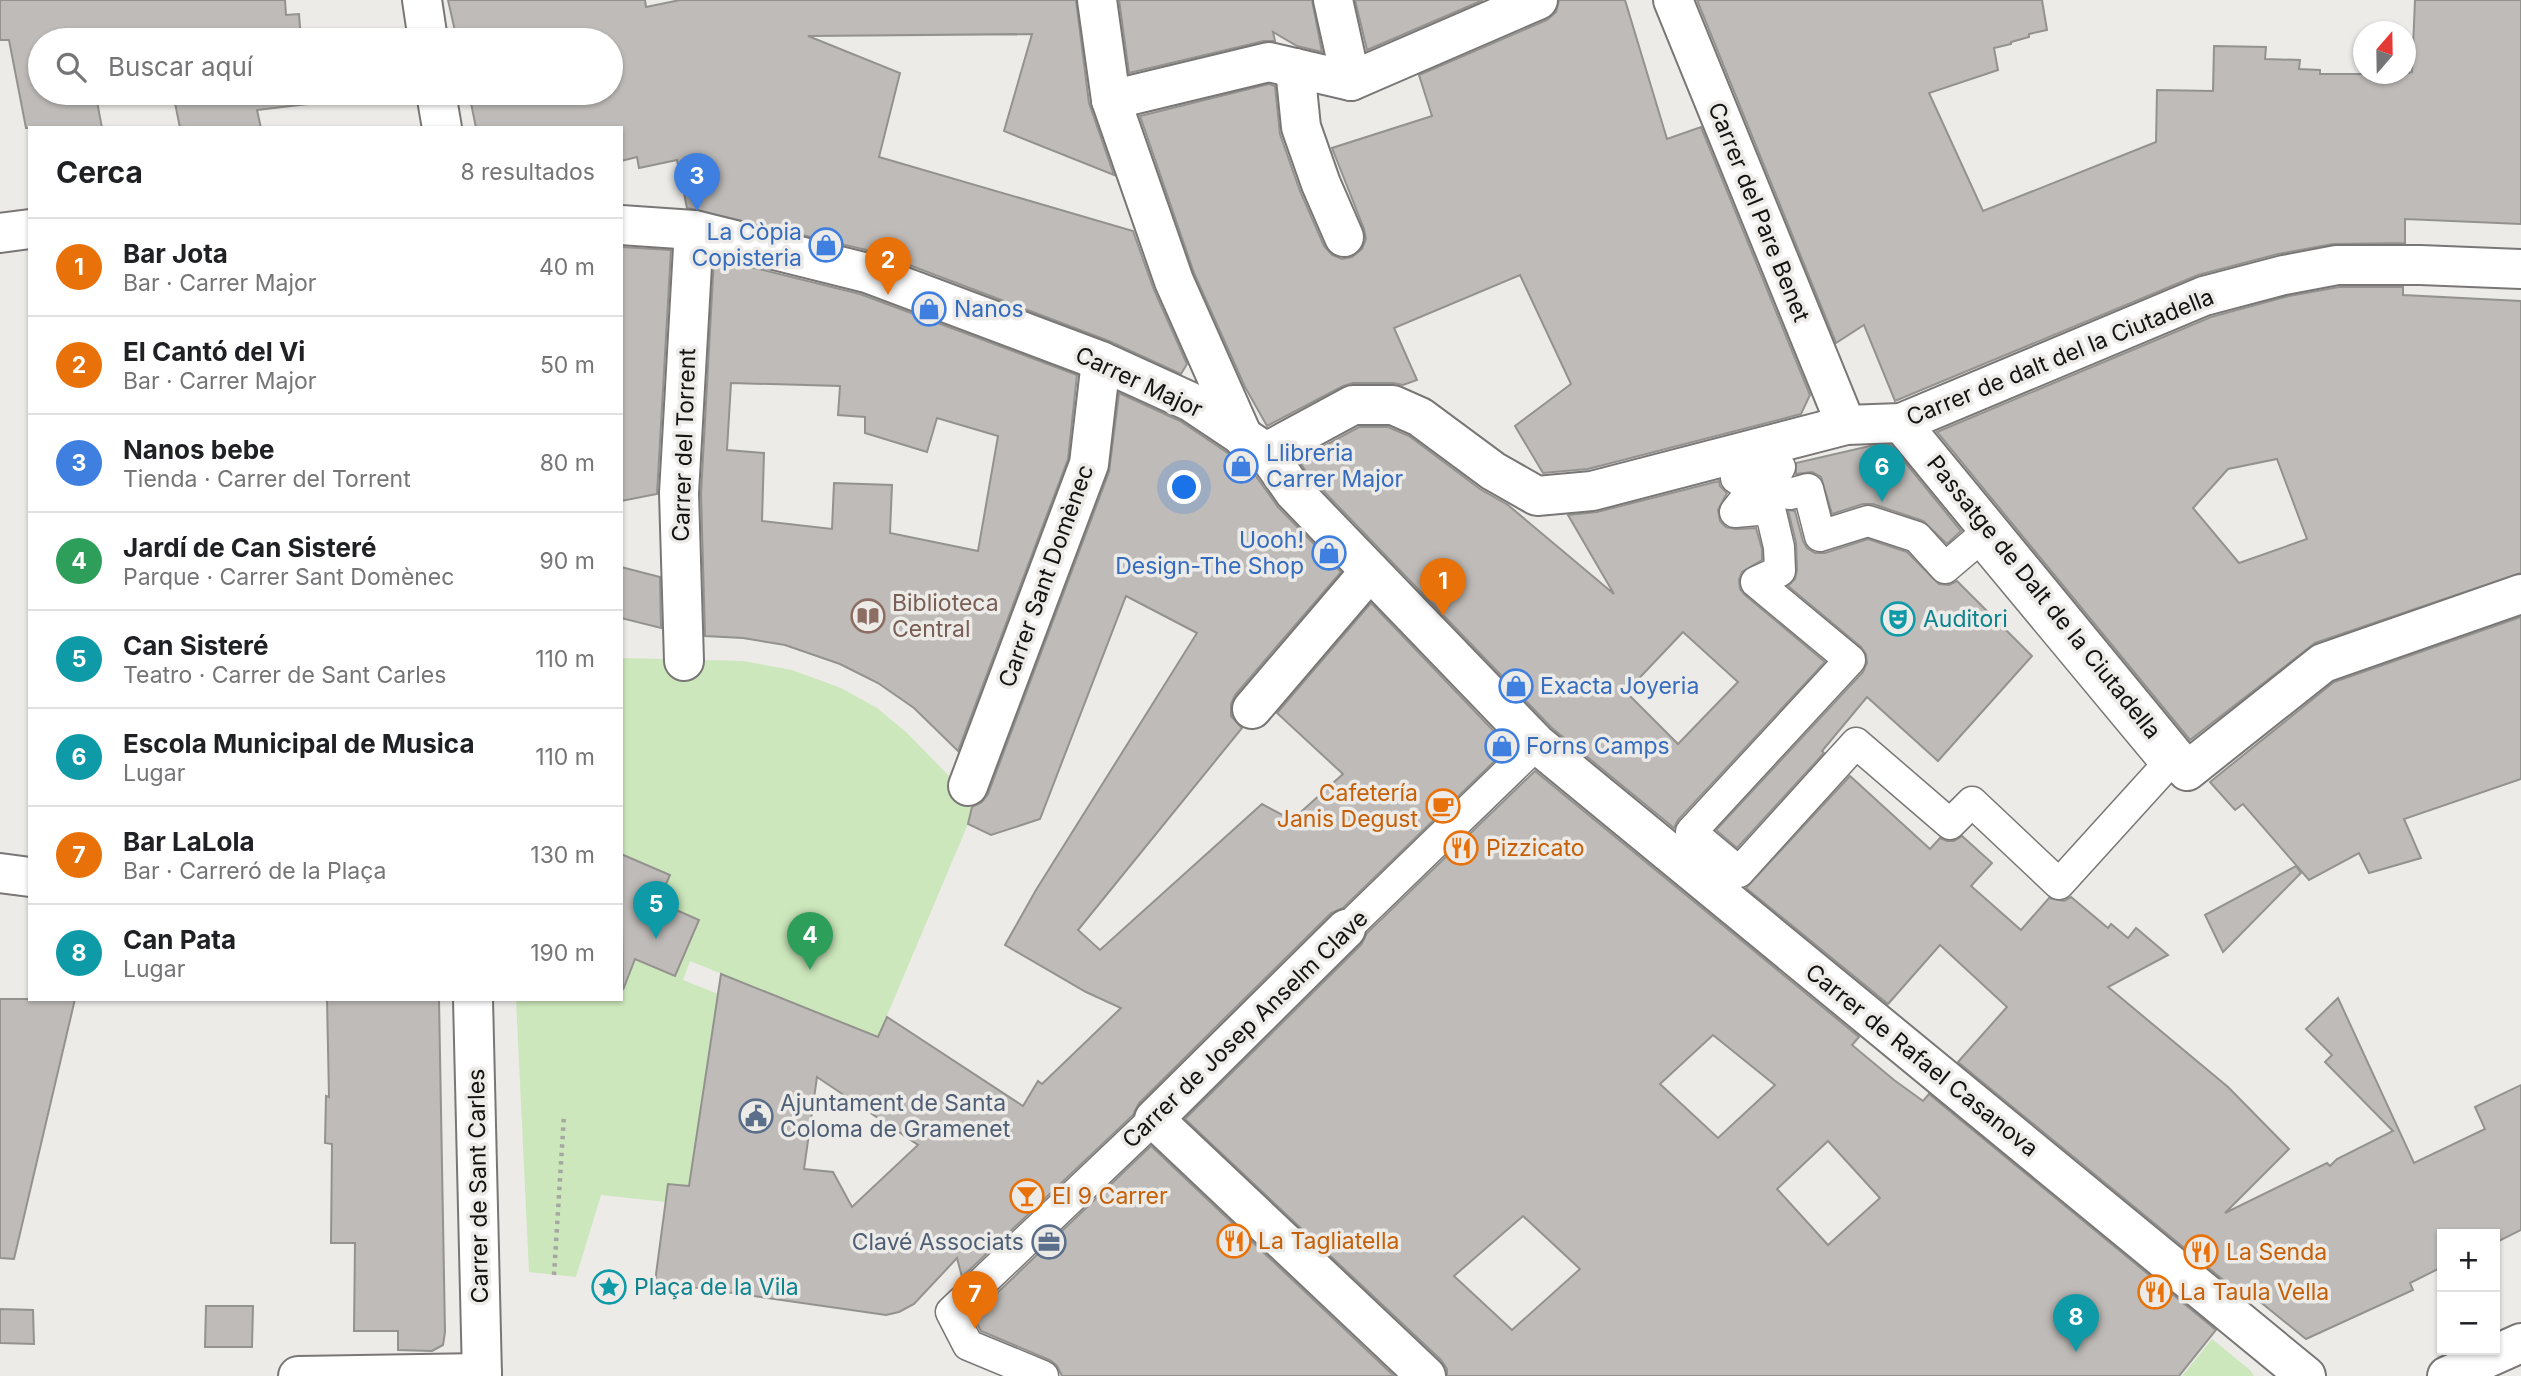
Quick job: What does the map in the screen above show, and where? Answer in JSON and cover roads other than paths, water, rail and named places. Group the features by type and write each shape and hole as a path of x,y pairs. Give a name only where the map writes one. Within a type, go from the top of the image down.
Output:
{"street":[{"path":"422,0 426,28"},
{"path":"1097,0 1111,100 1174,281 1255,446"},
{"path":"1333,0 1350,81"},
{"path":"1111,100 1269,62 1350,81 1538,0"},
{"name":"Carrer del Pare Benet","path":"1672,0 1846,425"},
{"path":"1295,68 1301,127 1321,184 1344,237"},
{"path":"438,105 442,126"},
{"name":"Carrer Major","path":"623,225 694,230 867,273 1101,361 1191,402 1255,446 1294,492 1537,744"},
{"path":"0,233 28,229"},
{"name":"Carrer del Torrent","path":"684,661 679,493 694,230"},
{"name":"Carrer de dalt del la Ciutadella","path":"1255,446 1353,405 1393,405 1420,417 1493,471 1537,496 1592,491 1846,425 1901,423 2204,296 2284,275 2337,265 2521,269"},
{"name":"Carrer Sant Domènec","path":"968,786 1089,464 1101,361"},
{"name":"Passatge de Dalt de la Ciutadella","path":"1901,423 2187,771 2323,663 2521,594"},
{"path":"1780,467 1773,480 1774,486 1790,494 1808,489 1820,536 1868,521 1917,537 1945,568 1979,539 2166,765 2059,884 1972,802 1950,824 1856,743 1740,872 1691,832 1850,660 1756,582 1780,571 1779,547 1770,509 1735,512 1750,493 1748,486 1736,478 1780,467"},
{"path":"1252,709 1370,571"},
{"name":"Carrer de Josep Anselm Clave","path":"1043,1376 968,1345 951,1312 1154,1119 1537,744"},
{"name":"Carrer de Rafael Casanova","path":"1537,744 2306,1376"},
{"path":"0,873 28,877"},
{"name":"Carrer de Sant Carles","path":"473,1001 482,1375"},
{"path":"1154,1119 1426,1376"},
{"path":"2447,1376 2521,1343"},
{"path":"298,1376 482,1375"}],"place":[{"name":"Nanos bebe","path":"697,211"},
{"name":"La Còpia Copisteria","path":"826,245"},
{"name":"El Cantó del Vi","path":"888,295"},
{"name":"Nanos","path":"929,309"},
{"name":"Llibreria Carrer Major","path":"1241,466"},
{"name":"Escola Municipal de Musica","path":"1882,502"},
{"name":"Uooh! Design-The Shop","path":"1329,553"},
{"name":"Biblioteca Central","path":"868,616"},
{"name":"Bar Jota","path":"1443,616"},
{"name":"Auditori","path":"1898,619"},
{"name":"Exacta Joyeria","path":"1516,686"},
{"name":"Forns Camps","path":"1502,746"},
{"name":"Cafetería Janis Degust","path":"1443,806"},
{"name":"Pizzicato","path":"1461,848"},
{"name":"Can Sisteré","path":"656,939"},
{"name":"Jardí de Can Sisteré","path":"810,970"},
{"name":"Ajuntament de Santa Coloma de Gramenet","path":"756,1116"},
{"name":"El 9 Carrer","path":"1027,1196"},
{"name":"La Tagliatella","path":"1234,1241"},
{"name":"Clavé Associats","path":"1049,1242"},
{"name":"La Senda","path":"2201,1252"},
{"name":"Plaça de la Vila","path":"609,1287"},
{"name":"La Taula Vella","path":"2155,1292"},
{"name":"Bar LaLola","path":"975,1329"},
{"name":"Can Pata","path":"2076,1352"}]}
